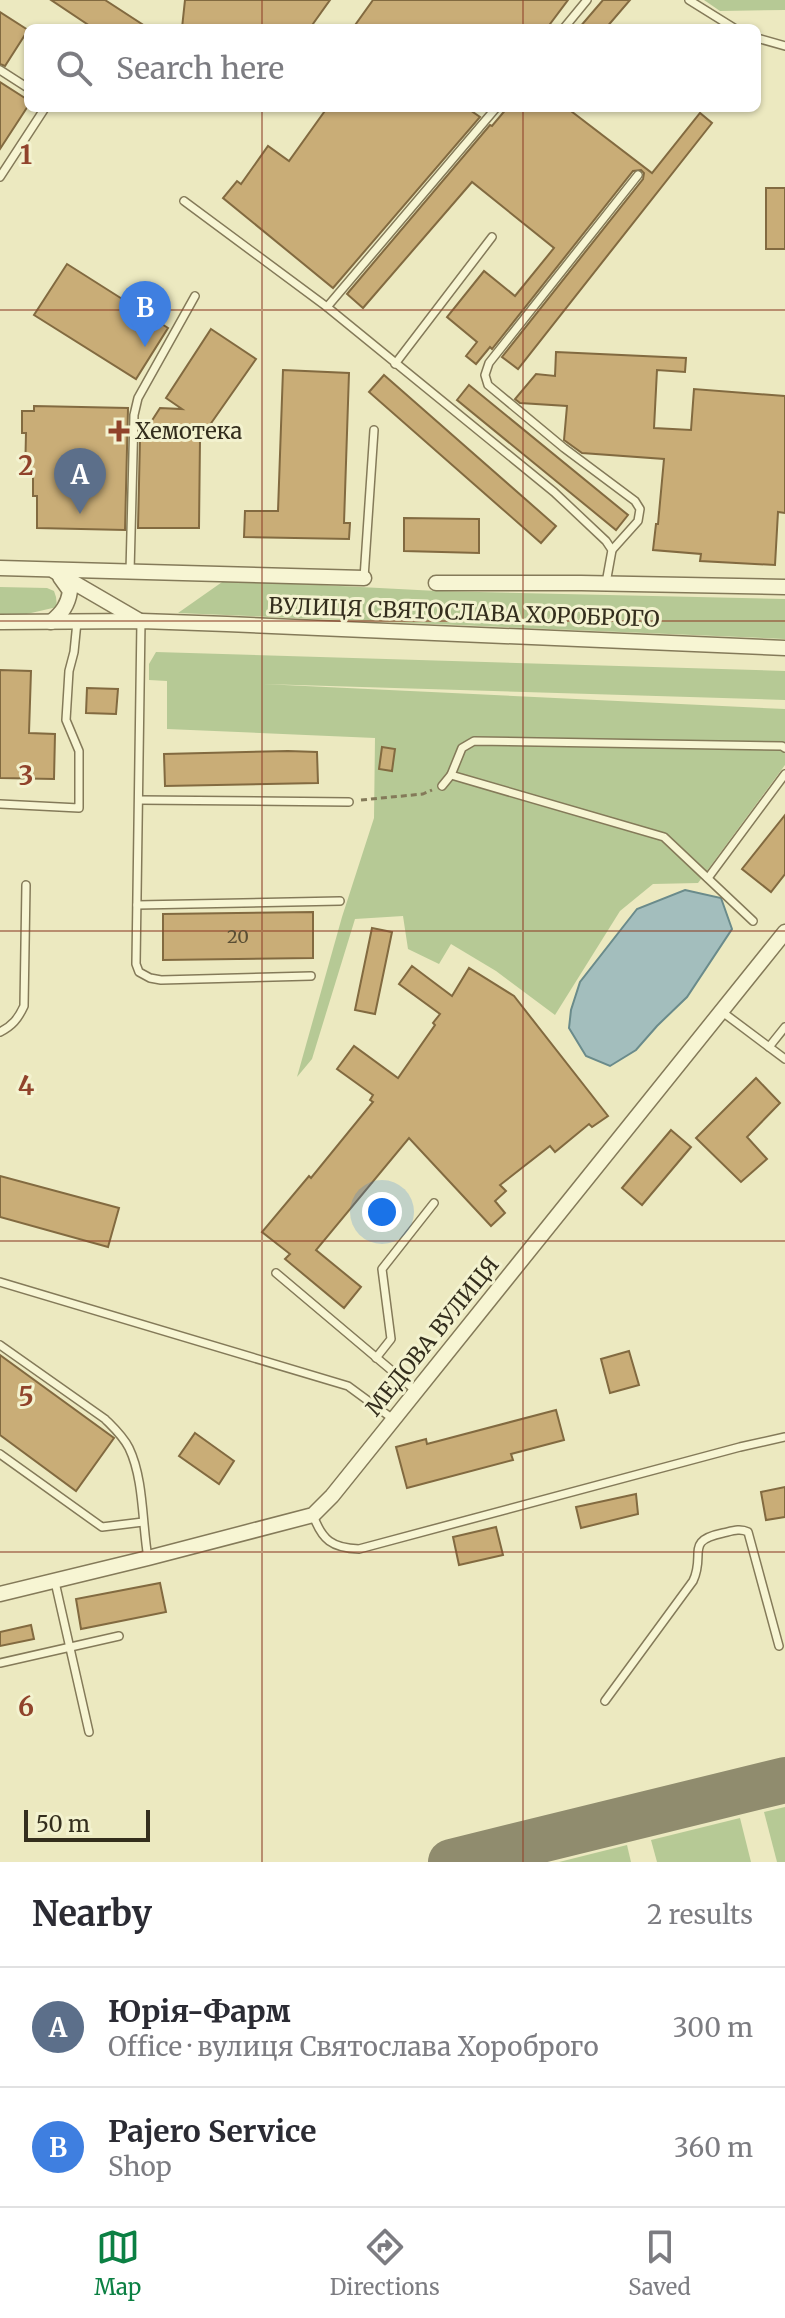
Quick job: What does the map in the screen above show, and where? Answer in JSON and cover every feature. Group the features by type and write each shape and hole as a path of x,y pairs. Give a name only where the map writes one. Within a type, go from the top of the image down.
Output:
{"street":[{"name":"ВУЛИЦЯ СВЯТОСЛАВА ХОРОБРОГО","path":"0,568 364,578"},
{"name":"ВУЛИЦЯ СВЯТОСЛАВА ХОРОБРОГО","path":"51,569 141,621"},
{"path":"51,569 63,579 70,591 64,610 51,622"},
{"name":"ВУЛИЦЯ СВЯТОСЛАВА ХОРОБРОГО","path":"436,583 785,585"},
{"name":"ВУЛИЦЯ СВЯТОСЛАВА ХОРОБРОГО","path":"0,622 141,621 785,648"},
{"name":"МЕДОВА ВУЛИЦЯ","path":"313,1515 332,1496 785,932"},
{"path":"0,1594 313,1515"}],"lane":[{"path":"567,24 587,0"},
{"path":"689,0 728,24"},
{"path":"761,39 785,46"},
{"path":"0,70 24,85"},
{"path":"0,177 42,112"},
{"path":"327,307 493,112"},
{"path":"606,583 612,550 638,521 640,509 635,501 488,385 485,375 489,363 638,175"},
{"path":"184,201 327,307 554,492 612,550"},
{"path":"395,364 492,237"},
{"path":"130,572 134,415 138,398 195,296"},
{"path":"364,578 374,430"},
{"path":"141,621 136,964 139,972 150,978 311,976"},
{"path":"0,804 79,808 79,751 66,720 69,671 77,622"},
{"path":"442,786 451,775 462,748 474,741 785,748"},
{"path":"708,878 785,774"},
{"path":"451,775 664,837 753,921"},
{"path":"139,800 349,802"},
{"path":"0,1032 10,1027 24,1006 26,885"},
{"path":"137,905 340,901"},
{"path":"721,1011 785,1059"},
{"path":"769,1047 785,1027"},
{"path":"376,1358 391,1339 382,1269 434,1203"},
{"path":"276,1273 416,1391"},
{"path":"0,1282 348,1386 393,1419"},
{"path":"0,1345 105,1419 128,1446 136,1467 148,1558"},
{"path":"313,1515 326,1540 337,1546 359,1549 785,1437"},
{"path":"0,1454 102,1527 143,1522"},
{"path":"605,1701 693,1581 697,1572 699,1545 707,1536 742,1529 748,1532 779,1646"},
{"path":"55,1582 89,1732"},
{"path":"0,1663 119,1636"}],"path":[{"path":"349,802 423,794 442,786"}],"green space":[{"path":"704,0 785,0 785,10 720,11"},
{"path":"225,580 437,591 785,599 785,639 178,613"},
{"path":"0,587 47,588 54,591 57,607 18,616 0,616"},
{"path":"156,652 785,671 785,700 263,684 785,709 785,765 698,883 653,884 620,911 555,1015 496,971 451,944 439,964 408,949 403,916 355,919 312,1059 297,1077 342,917 374,818 375,738 167,729 167,681 149,680 149,664"},
{"path":"785,1807 785,1862 777,1862 764,1812"},
{"path":"740,1818 751,1862 657,1862 651,1840"},
{"path":"627,1845 631,1862 559,1862"}],"water":[{"path":"685,890 721,898 732,929 687,997 636,1050 610,1066 586,1056 569,1028 580,982 637,909"}],"building":[{"path":"51,0 105,0 142,24 87,24"},
{"path":"185,0 330,0 313,24 182,24"},
{"path":"373,0 568,0 550,24 356,24"},
{"path":"603,0 630,0 609,24 582,24"},
{"path":"0,12 24,27 24,36 5,66 0,64"},
{"path":"0,82 24,97 24,112 0,149"},
{"path":"324,112 473,112 480,117 333,288 223,198 237,181 241,184 268,146 289,161"},
{"path":"504,112 572,112 652,173 700,113 712,123 518,369 502,357 643,179 641,170 633,171 492,349 490,347 476,364 466,356 477,342 447,317 484,271 515,296 554,248 472,182 363,308 347,294"},
{"path":"766,188 785,188 785,249 766,249"},
{"path":"67,264 168,328 136,379 34,315"},
{"path":"211,329 256,359 200,439 199,528 138,528 140,439 160,408 182,409 166,398"},
{"path":"556,352 686,358 685,372 657,370 654,428 691,430 694,389 785,396 785,513 778,512 775,565 700,561 701,554 653,550 664,459 582,453 564,440 567,406 520,403 515,399 536,374 555,376"},
{"path":"283,370 349,373 344,523 350,523 349,539 244,537 245,511 278,511"},
{"path":"384,375 556,526 541,543 369,392"},
{"path":"469,385 628,515 616,530 457,400"},
{"path":"34,406 128,408 125,530 37,528 37,496 33,496 33,477 25,477 26,433 22,433 22,411 34,411"},
{"path":"404,518 479,519 479,553 404,551"},
{"path":"0,670 31,671 29,733 55,734 54,779 0,778"},
{"path":"87,688 118,689 116,714 86,713"},
{"path":"382,747 395,749 392,771 379,769"},
{"path":"317,752 318,783 165,786 164,754"},
{"path":"785,815 785,874 771,892 742,869"},
{"path":"313,912 313,958 163,960 163,914"},
{"path":"372,928 392,932 375,1014 355,1010"},
{"path":"412,966 452,996 469,968 514,996 608,1116 592,1127 589,1124 555,1152 550,1146 500,1185 506,1191 495,1201 505,1213 491,1226 409,1138 316,1250 361,1287 344,1308 285,1259 290,1254 262,1232 373,1102 370,1100 373,1095 337,1069 354,1046 398,1078 435,1025 433,1023 440,1014 399,984"},
{"path":"756,1078 780,1103 747,1137 767,1159 741,1182 696,1138"},
{"path":"671,1130 691,1147 642,1205 622,1188"},
{"path":"0,1176 119,1208 108,1247 0,1217"},
{"path":"629,1351 639,1385 610,1393 601,1359"},
{"path":"0,1355 114,1438 76,1491 0,1435"},
{"path":"556,1410 564,1440 511,1454 513,1460 407,1488 396,1447 426,1439 427,1444"},
{"path":"195,1433 234,1461 219,1484 179,1456"},
{"path":"785,1487 785,1517 766,1520 761,1492"},
{"path":"636,1494 638,1514 581,1528 576,1507"},
{"path":"496,1527 503,1555 459,1565 453,1537"},
{"path":"160,1583 166,1612 81,1629 76,1599"},
{"path":"31,1625 34,1639 0,1646 0,1632"}],"taxiway":[{"path":"451,1862 785,1780"}],"place":[{"name":"Pajero Service","path":"145,347"},
{"name":"Хемотека","path":"119,431"},
{"name":"Юрія-Фарм","path":"80,514"}]}
